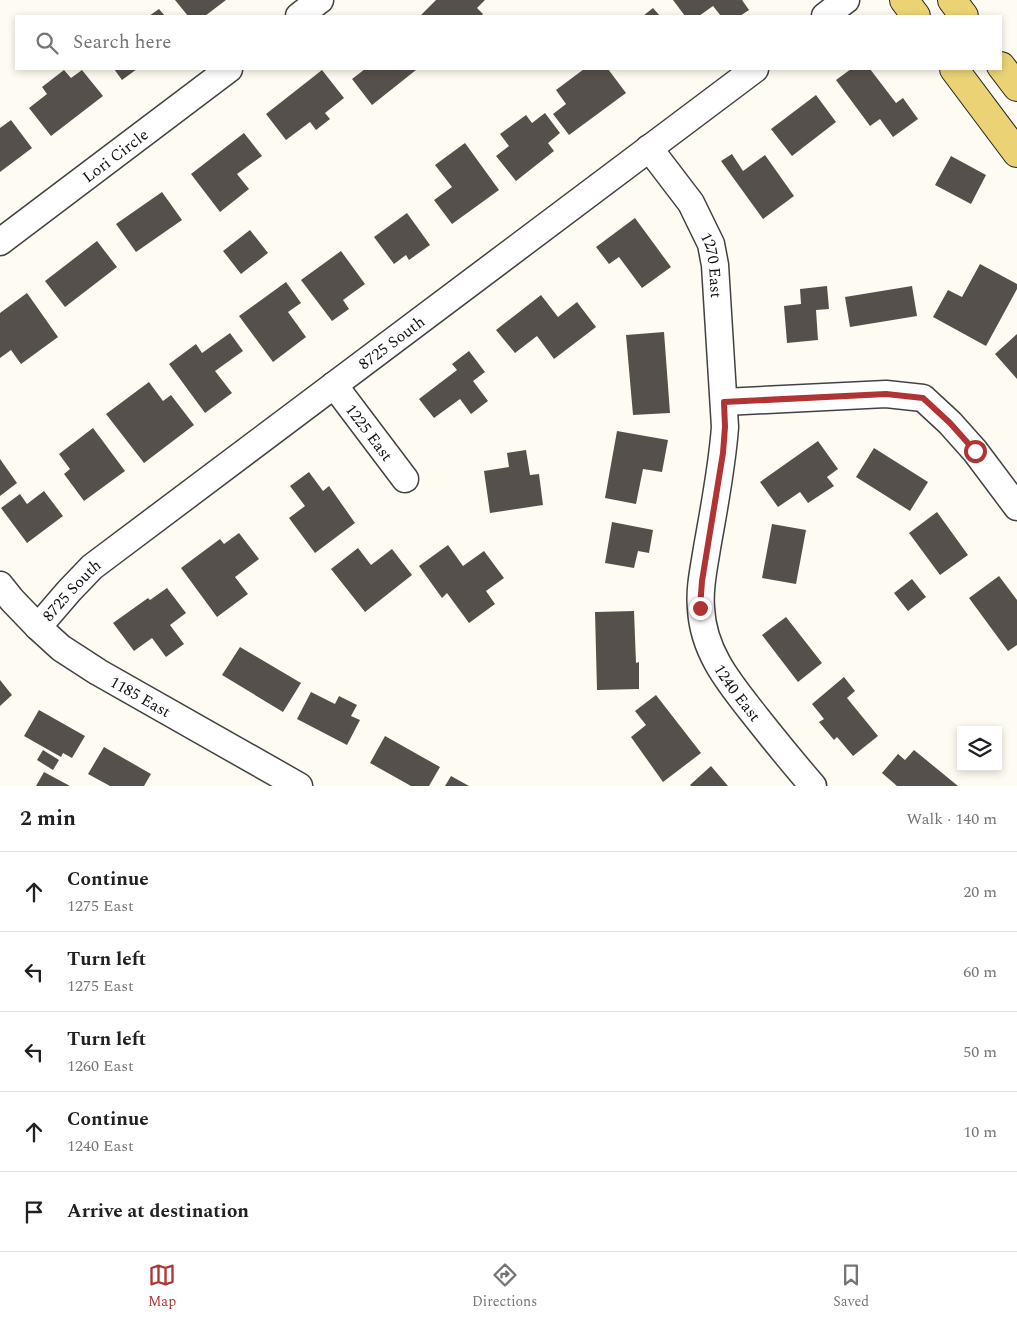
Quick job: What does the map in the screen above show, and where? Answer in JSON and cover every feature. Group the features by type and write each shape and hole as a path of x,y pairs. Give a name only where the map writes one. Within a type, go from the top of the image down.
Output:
{"main road":[{"path":"904,0 915,15"},
{"path":"952,0 963,15"},
{"path":"1002,67 1017,87"},
{"path":"955,70 1017,153"}],"street":[{"path":"300,15 320,0"},
{"path":"826,15 846,0"},
{"name":"Lori Circle","path":"0,242 228,70"},
{"name":"8725 South","path":"38,627 92,567 754,70"},
{"name":"1270 East","path":"650,148 691,203 711,244 715,266 725,427 723,453 702,581"},
{"name":"1225 East","path":"334,385 405,479"},
{"path":"724,402 886,394 923,398 957,430 1017,506"},
{"name":"1240 East","path":"702,581 700,608 705,634 715,659 730,683 789,759 813,786"},
{"name":"1185 East","path":"0,585 38,627 61,648 98,672 299,786"}],"building":[{"path":"175,0 226,0 206,15 187,15"},
{"path":"436,0 485,0 477,8 482,15 421,15"},
{"path":"673,0 742,0 749,10 742,15 720,15 713,6 700,15 684,15"},
{"path":"653,8 659,15 644,15"},
{"path":"159,9 164,15 150,15"},
{"path":"64,70 71,78 82,70 103,96 51,136 29,108 47,94 42,87"},
{"path":"115,70 136,70 122,80"},
{"path":"322,70 344,98 325,113 330,119 316,130 310,122 286,140 266,114"},
{"path":"364,70 416,70 372,105 352,79"},
{"path":"583,70 609,70 626,93 569,135 553,114 566,104 556,90"},
{"path":"850,70 871,70 896,103 903,98 918,119 893,137 880,119 870,126 836,80"},
{"path":"816,95 836,122 792,156 771,129"},
{"path":"545,113 560,133 548,143 554,151 516,181 496,156 509,146 500,134 526,115 532,123"},
{"path":"11,120 32,148 0,172 0,128"},
{"path":"244,133 262,156 237,174 249,189 220,212 191,174"},
{"path":"465,143 499,190 452,224 434,200 452,187 435,165"},
{"path":"732,154 743,171 765,155 794,196 763,219 721,161"},
{"path":"951,156 986,175 971,204 935,185"},
{"path":"162,192 182,220 136,252 116,224"},
{"path":"407,213 430,245 409,260 406,255 394,264 374,237"},
{"path":"635,218 671,267 642,288 619,257 609,264 596,247"},
{"path":"250,230 268,253 241,274 223,251"},
{"path":"97,241 117,267 65,307 45,281"},
{"path":"341,251 365,284 343,300 349,309 332,321 301,280"},
{"path":"980,264 1017,284 1017,289 986,346 933,317 948,290 962,297"},
{"path":"286,282 301,303 288,312 306,337 273,362 239,316"},
{"path":"827,286 829,309 816,310 818,340 787,343 784,306 801,304 800,289"},
{"path":"912,286 917,316 850,327 845,297"},
{"path":"27,293 58,337 21,364 11,350 0,358 0,313"},
{"path":"541,295 558,317 577,302 596,327 554,359 537,336 515,353 496,330"},
{"path":"664,332 670,413 633,415 626,335"},
{"path":"230,333 243,351 215,371 232,393 205,413 169,364 196,344 202,353"},
{"path":"1017,334 1017,379 995,354"},
{"path":"469,351 485,372 473,381 488,401 471,414 460,399 434,418 419,399 457,370 452,364"},
{"path":"149,382 163,401 171,395 194,425 144,463 106,414"},
{"path":"93,428 125,471 84,501 64,474 70,469 59,454"},
{"path":"617,431 668,440 662,472 643,469 636,504 605,498"},
{"path":"818,441 838,469 827,477 834,486 808,503 800,492 778,507 760,482"},
{"path":"874,448 928,482 910,511 856,477"},
{"path":"526,450 530,475 539,474 543,505 490,513 484,471 509,467 507,453"},
{"path":"0,459 17,483 0,496"},
{"path":"309,472 323,491 329,486 355,523 315,553 289,518 305,506 290,486"},
{"path":"44,491 63,516 27,543 1,508 20,494 27,504"},
{"path":"937,512 968,555 940,575 909,533"},
{"path":"612,522 653,530 649,553 638,551 634,568 605,563"},
{"path":"772,524 806,530 796,584 762,578"},
{"path":"239,533 259,559 235,577 248,594 217,617 181,568 220,539 224,544"},
{"path":"448,545 463,566 484,551 504,578 486,591 495,604 469,623 447,593 442,598 419,566"},
{"path":"358,548 371,565 392,549 412,575 365,612 331,569"},
{"path":"999,576 1017,600 1017,645 1008,651 969,598"},
{"path":"912,579 926,597 908,611 894,593"},
{"path":"167,588 186,613 170,625 184,644 166,657 152,638 134,651 113,623 148,598 150,600"},
{"path":"634,611 636,663 639,662 639,689 597,690 595,612"},
{"path":"786,617 822,663 798,682 762,635"},
{"path":"240,647 301,683 283,712 222,675"},
{"path":"844,677 855,691 847,698 878,736 853,756 837,737 834,740 819,722 824,719 812,704"},
{"path":"0,680 12,695 0,706"},
{"path":"311,692 335,704 339,696 357,705 351,716 360,720 347,745 297,719"},
{"path":"656,695 701,753 663,782 631,737 646,725 635,711"},
{"path":"39,710 85,736 72,758 63,753 61,757 24,736"},
{"path":"385,736 440,767 429,786 411,786 370,763"},
{"path":"104,747 151,774 144,786 110,786 88,774"},
{"path":"43,750 59,760 53,770 37,760"},
{"path":"914,750 958,786 897,786 882,773 898,754 905,760"},
{"path":"711,766 728,786 690,785"},
{"path":"44,772 70,786 36,786"},
{"path":"451,776 469,786 445,786"}],"route":[{"path":"700,608 702,581 723,453 724,402 886,394 923,398 950,423 975,451"}]}
